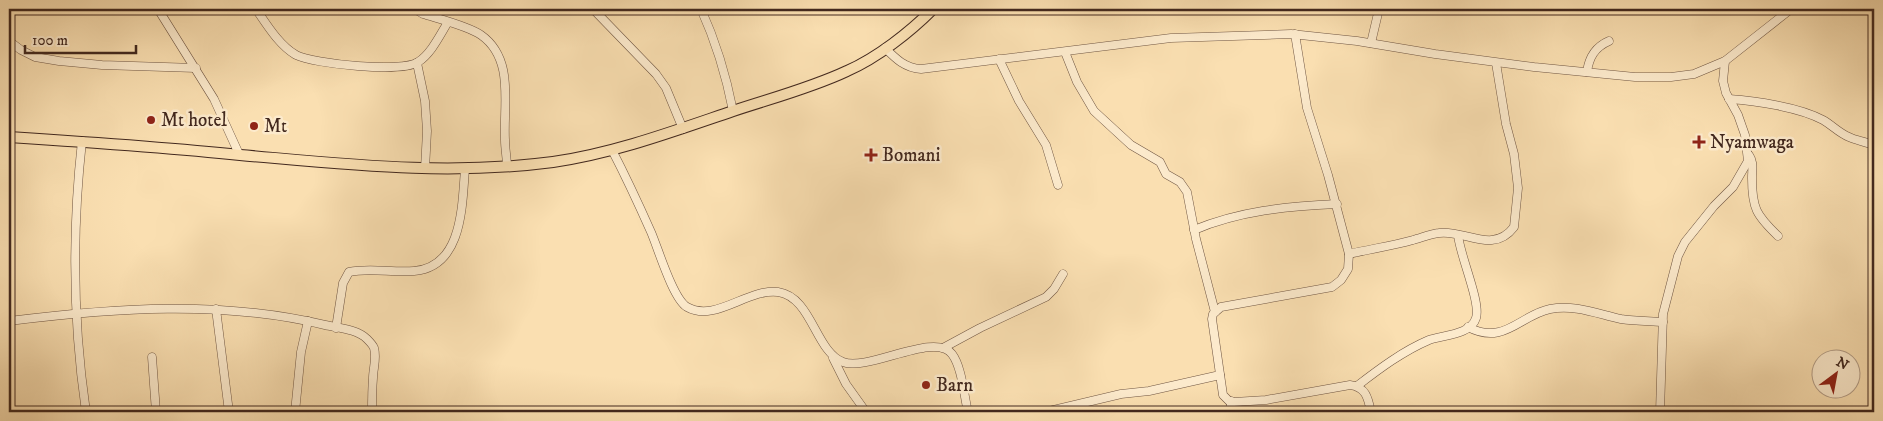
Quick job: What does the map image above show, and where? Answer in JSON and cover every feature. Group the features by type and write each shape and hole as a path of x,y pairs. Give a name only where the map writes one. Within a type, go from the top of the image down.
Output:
{"main road":[{"path":"9,136 239,154 362,167 465,169 555,162 612,150 801,90 850,70 885,48 933,9"}],"street":[{"path":"158,9 214,99 239,154"},
{"path":"256,9 280,41 297,55 322,62 362,66 400,67 417,63 426,54 448,22"},
{"path":"415,9 423,14 480,34 490,42 500,57 506,81 505,139 507,167"},
{"path":"593,9 656,74 666,88 683,129"},
{"path":"701,9 716,43 733,111"},
{"path":"1371,43 1379,9"},
{"path":"885,48 903,64 915,68 933,68 952,64 1171,38 1296,34 1371,43 1496,63 1635,77 1671,77 1694,74 1725,61 1791,9"},
{"path":"1214,312 1219,308 1228,306 1332,287 1341,280 1348,269 1348,254 1337,204 1307,108 1296,34"},
{"path":"9,41 35,57 59,61 102,65 196,68"},
{"path":"1587,72 1596,49 1609,41"},
{"path":"1065,52 1077,82 1094,111 1131,145 1160,162 1166,174 1183,186 1187,192 1194,230 1214,312 1212,319 1223,395 1231,401 1266,400 1343,386 1357,386 1363,390 1371,412"},
{"path":"999,59 1019,101 1046,145 1058,185"},
{"path":"1660,412 1663,322 1666,298 1672,284 1681,248 1740,176 1748,161 1745,135 1723,82 1725,61"},
{"path":"417,63 426,101 426,169"},
{"path":"1348,254 1412,241 1439,233 1451,232 1483,240 1495,239 1507,235 1514,227 1518,188 1496,63"},
{"path":"1729,99 1771,104 1813,116 1851,138 1874,146"},
{"path":"82,141 76,210 76,313 86,412"},
{"path":"612,150 652,233 677,295 685,306 706,311 715,310 757,295 776,292 785,294 807,313 826,347 836,359 845,363 867,362 919,349 944,348 952,353 957,363 968,412"},
{"path":"1747,151 1753,165 1753,201 1756,211 1764,223 1778,236"},
{"path":"336,328 343,283 349,272 359,270 416,271 432,267 452,247 462,204 465,169"},
{"path":"1194,230 1236,214 1337,204"},
{"path":"1357,386 1376,371 1417,346 1468,327 1476,317 1474,295 1459,246 1458,235"},
{"path":"944,348 980,328 1038,302 1054,289 1063,274"},
{"path":"1468,327 1490,334 1519,325 1548,309 1556,308 1573,308 1623,319 1663,322"},
{"path":"9,321 128,309 216,309 308,321 357,332 374,347 372,412"},
{"path":"216,309 228,412"},
{"path":"295,412 301,352 308,321"},
{"path":"832,354 846,384 866,412"},
{"path":"152,357 156,412"},
{"path":"1045,412 1121,394 1149,391 1220,375"},
{"path":"1231,401 1231,412"}],"place":[{"name":"Mt hotel","path":"151,120"},
{"name":"Mt","path":"254,126"},
{"name":"Nyamwaga","path":"1699,142"},
{"name":"Bomani","path":"871,155"},
{"name":"Barn","path":"926,385"}]}
